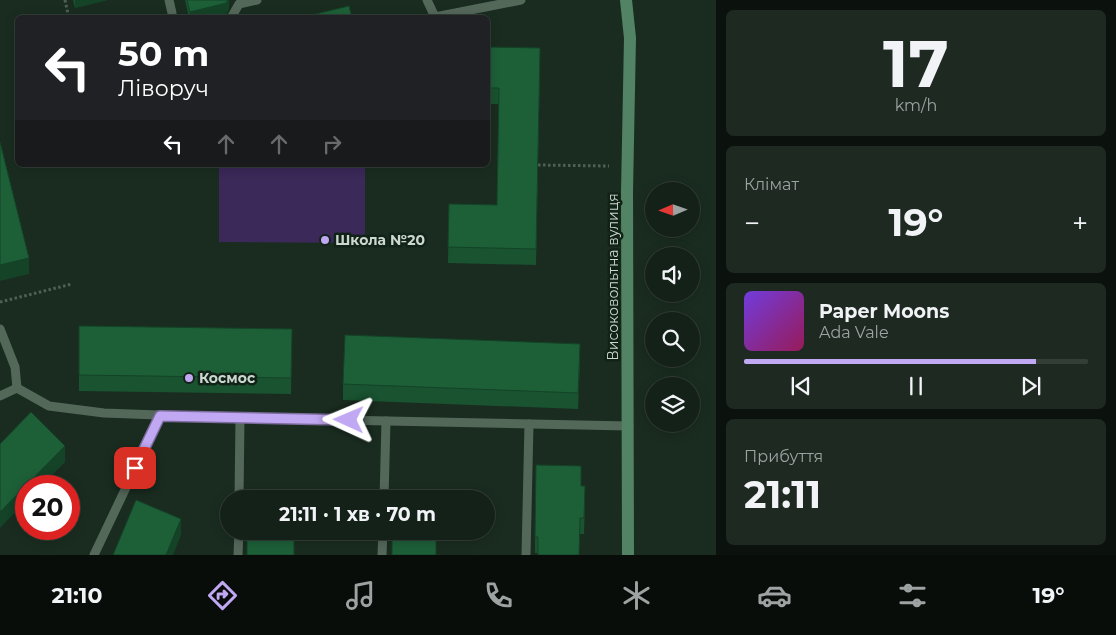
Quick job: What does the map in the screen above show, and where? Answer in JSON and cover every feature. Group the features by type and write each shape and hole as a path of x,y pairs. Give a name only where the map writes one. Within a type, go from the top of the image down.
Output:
{"main road":[{"name":"Високовольтна вулиця","path":"626,0 630,38 628,166 628,555"}],"lane":[{"path":"169,0 172,13"},
{"path":"233,15 239,4 254,0"},
{"path":"427,0 433,15"},
{"path":"444,15 521,0"},
{"path":"0,329 15,367 17,388"},
{"path":"17,388 49,406 104,413 240,418 628,426"},
{"path":"0,396 17,388"},
{"path":"94,555 160,416"},
{"path":"239,490 240,418"},
{"path":"384,490 386,421"},
{"path":"526,555 529,424"},
{"path":"238,540 238,555"},
{"path":"382,555 383,540"}],"path":[{"path":"65,0 68,14"},
{"path":"538,165 628,166"},
{"path":"0,302 72,284"}],"shaded area":[{"path":"219,167 365,167 365,243 219,242"}],"building":[{"path":"187,0 228,0 226,3 190,12"},
{"path":"349,6 351,15 312,15"},
{"path":"490,47 540,48 536,249 448,247 449,204 497,205 499,88 490,88"},
{"path":"0,142 29,258 0,265"},
{"path":"79,326 292,329 291,378 79,375"},
{"path":"345,335 580,344 578,393 343,384"},
{"path":"31,412 65,446 36,475 15,475 15,497 0,512 0,444"},
{"path":"536,465 581,466 581,486 585,486 584,518 580,518 579,555 538,555 538,537 535,537"},
{"path":"136,500 181,519 166,555 113,555"},
{"path":"247,540 294,540 294,555 247,555"},
{"path":"392,540 436,540 436,555 392,555"}],"place":[{"name":"Школа №20","path":"325,240"},
{"name":"Космос","path":"189,378"}],"route":[{"path":"135,468 160,416 349,420"}]}
